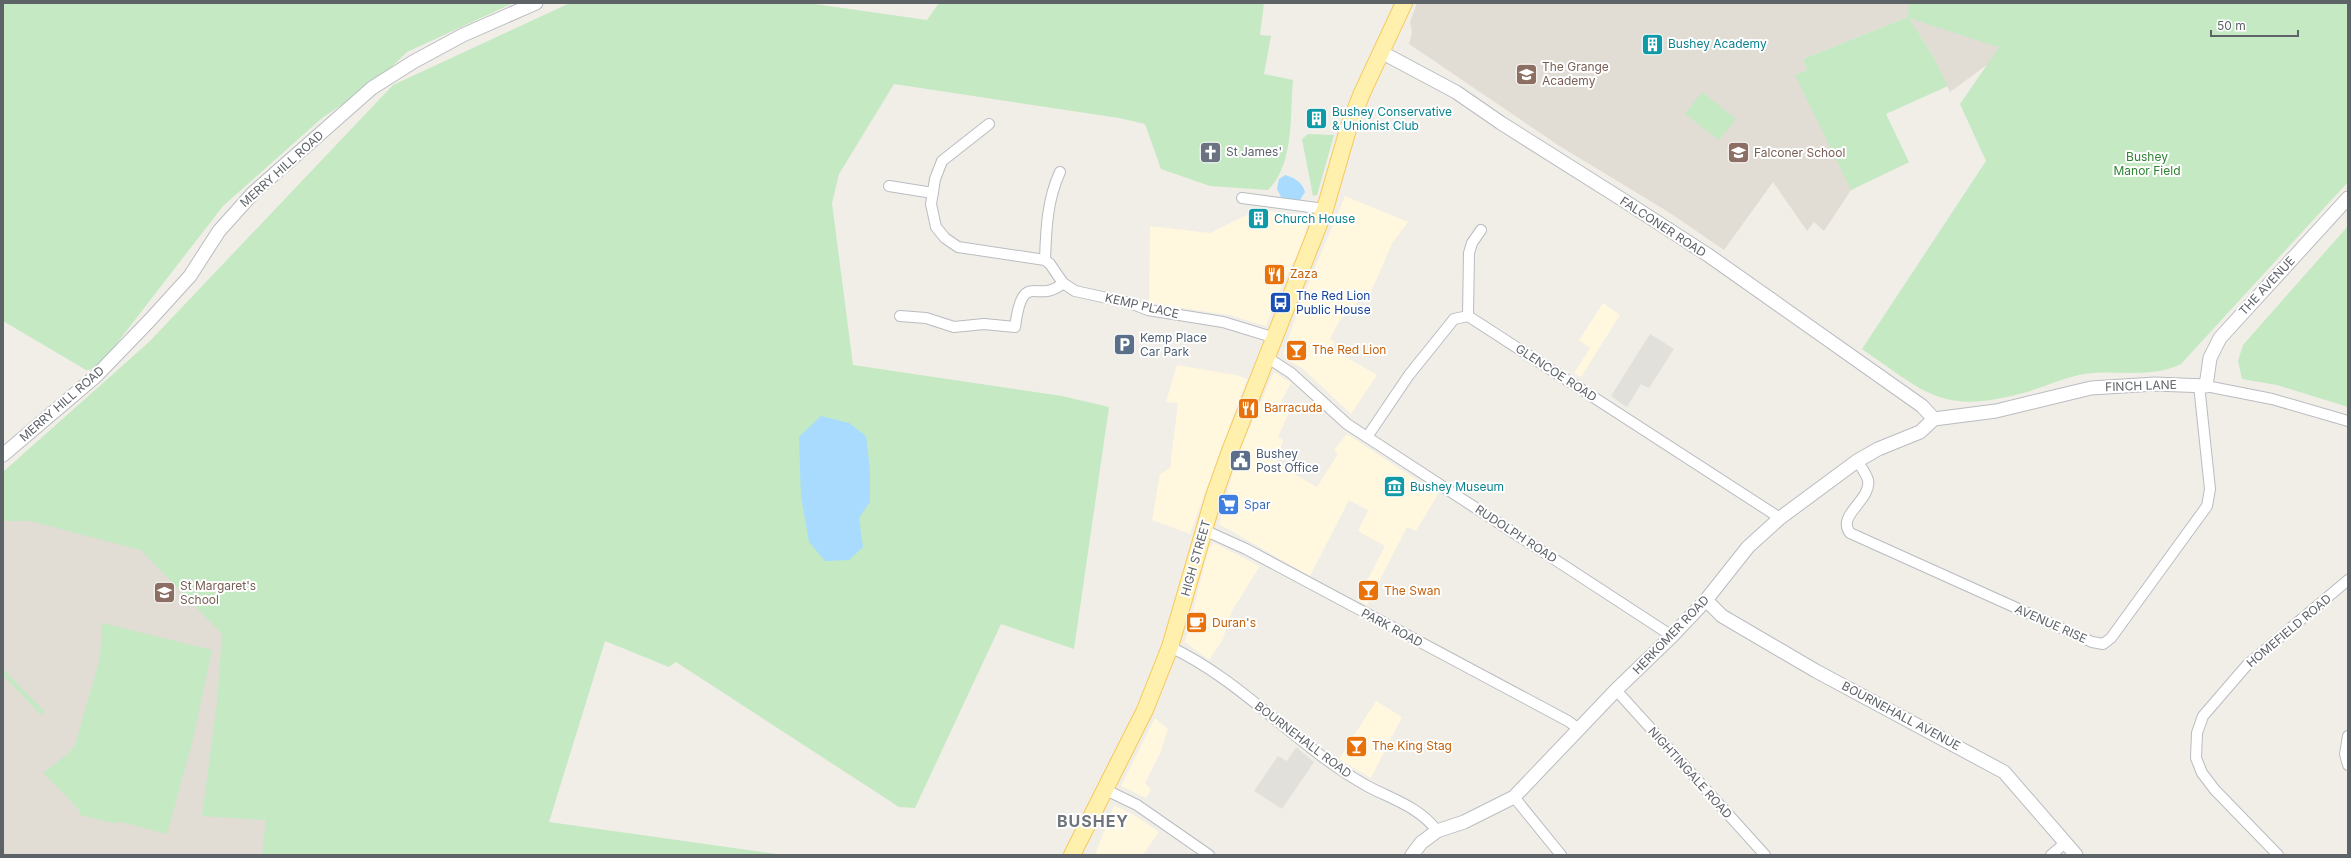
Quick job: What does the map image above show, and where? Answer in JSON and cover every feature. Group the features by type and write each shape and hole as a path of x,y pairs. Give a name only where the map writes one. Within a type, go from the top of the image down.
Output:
{"main road":[{"name":"HIGH STREET","path":"1072,855 1145,710 1170,647 1204,530 1230,451 1268,358 1325,209 1349,126 1404,3"}],"street":[{"name":"MERRY HILL ROAD","path":"3,455 96,376 190,276 219,232 253,193 372,88 413,62 463,35 536,3"},
{"name":"FALCONER ROAD","path":"1381,52 1456,92 1708,255 1922,406 1934,419"},
{"path":"989,124 946,156 938,168 931,204 936,227 952,244 971,251 1044,260 1049,203 1053,188 1060,172"},
{"path":"889,186 933,193"},
{"path":"1242,198 1325,209"},
{"name":"THE AVENUE","path":"2203,386 2210,358 2220,338 2348,198"},
{"path":"1367,437 1409,375 1454,319 1468,316 1469,253 1472,243 1482,230"},
{"name":"KEMP PLACE","path":"1044,260 1050,264 1063,283 1075,291 1130,303 1148,310 1223,322 1275,338"},
{"path":"900,316 926,318 954,327 984,324 1015,327 1018,304 1024,294 1056,288 1063,283"},
{"name":"GLENCOE ROAD","path":"1468,316 1780,518"},
{"name":"RUDOLPH ROAD","path":"1268,358 1291,374 1347,424 1672,636"},
{"name":"FINCH LANE","path":"1934,419 1996,411 2091,388 2154,384 2203,386 2272,398 2348,421"},
{"name":"AVENUE RISE","path":"1857,461 1866,475 1868,487 1863,498 1847,521 1847,530 1850,533 2092,642 2103,644 2111,638 2207,506 2210,490 2203,386"},
{"name":"HERKOMER ROAD","path":"1412,855 1421,843 1437,831 1464,822 1514,797 1616,690 1672,636 1706,600 1748,547 1780,518 1857,461 1878,449 1920,432 1934,419"},
{"name":"PARK ROAD","path":"1204,530 1246,549 1304,582 1568,721 1579,729"},
{"name":"HOMEFIELD ROAD","path":"2278,855 2215,790 2202,773 2196,758 2197,733 2203,716 2247,665 2348,580"},
{"name":"BOURNEHALL AVENUE","path":"1706,600 1722,616 1816,670 2004,772 2076,855"},
{"name":"BOURNEHALL ROAD","path":"1170,647 1210,670 1335,765 1367,786 1421,814 1437,831"},
{"name":"NIGHTINGALE ROAD","path":"1616,690 1764,855"},
{"path":"2348,736 2345,754 2348,765"},
{"path":"1104,789 1137,805 1209,855"},
{"path":"1514,797 1560,855"},
{"path":"2051,855 2065,843"}],"shaded area":[{"path":"1417,3 2071,3 1950,92 1933,56 1908,17 1803,59 1807,70 1795,75 1909,162 1851,190 1824,231 1814,222 1807,231 1773,182 1724,250 1670,213 1558,145 1409,44 1412,32 1410,22"},
{"path":"1345,196 1408,222 1393,242 1369,296 1358,302 1340,320 1330,339 1335,342 1332,349 1377,375 1351,414 1302,368 1286,359 1283,353 1304,294"},
{"path":"1259,209 1308,218 1304,241 1281,288 1266,326 1229,315 1149,303 1150,226 1210,233"},
{"path":"1603,303 1620,315 1581,377 1574,373 1590,348 1579,340"},
{"path":"1650,334 1674,349 1649,388 1641,384 1627,407 1611,396"},
{"path":"1177,365 1236,375 1247,379 1190,534 1152,520 1160,474 1170,468 1178,403 1166,402"},
{"path":"1274,372 1291,383 1281,401 1290,410 1278,437 1283,440 1276,464 1317,487 1338,454 1334,450 1347,434 1438,494 1416,531 1407,527 1367,605 1357,600 1385,546 1358,531 1368,510 1349,500 1310,576 1219,524 1238,453"},
{"name":"St Margaret's School","path":"186,403 287,855 3,855 3,499"},
{"path":"1214,543 1260,566 1232,611 1223,639 1209,660 1185,642 1209,547"},
{"path":"1376,701 1402,717 1371,778 1339,759"},
{"path":"1155,718 1168,729 1161,751 1145,783 1151,789 1146,798 1121,786"},
{"path":"1296,747 1314,762 1282,809 1254,791 1278,756 1287,761"},
{"path":"1114,805 1136,816 1159,832 1143,855 1095,855"}],"green space":[{"path":"3,3 513,3 407,52 377,81 322,118 223,206 97,369 86,370 3,321"},
{"path":"570,3 808,3 927,20 939,3 1264,3 1260,35 1271,36 1264,74 1293,80 1291,124 1287,154 1276,180 1268,190 1210,186 1161,169 1145,124 1119,118 894,84 839,174 832,203 853,365 1062,396 1109,407 1074,649 1001,624 915,808 899,807 676,662 669,667 605,641 549,822 784,855 262,855 266,820 202,816 217,703 222,634 141,550 30,521 3,521 3,472 149,342 393,85"},
{"name":"Bushey Manor Field","path":"1909,3 2348,3 2348,182 2181,364 2169,369 2143,373 2092,373 2079,375 2023,393 1973,402 1953,400 1936,396 1903,378 1862,349 1986,161 1960,104 2002,43 1998,47 1909,18 1933,56 1948,86 1886,114 1909,162 1851,190 1795,75 1807,70 1803,59 1908,17"},
{"path":"1702,92 1736,119 1719,140 1685,114"},
{"path":"1308,134 1334,135 1317,195 1313,196 1302,139"},
{"path":"2348,226 2348,407 2277,385 2242,379 2238,361 2243,345"},
{"path":"102,623 212,650 193,739 167,834 118,821 117,824 80,815 80,811 43,773 68,754 75,745 100,658"},
{"path":"3,669 45,712 41,715 3,675"}],"water":[{"path":"1285,175 1295,179 1302,186 1305,192 1300,200 1282,199 1277,189 1279,179"},
{"path":"821,416 849,423 866,436 870,470 870,502 859,518 863,547 849,560 825,561 809,542 801,497 799,437"}],"place":[{"name":"Bushey Academy","path":"1652,44"},
{"name":"The Grange Academy","path":"1527,74"},
{"name":"Bushey Conservative & Unionist Club","path":"1317,119"},
{"name":"St James'","path":"1211,152"},
{"name":"Falconer School","path":"1738,153"},
{"name":"Church House","path":"1258,219"},
{"name":"Zaza","path":"1274,274"},
{"name":"The Red Lion Public House","path":"1281,303"},
{"name":"Kemp Place Car Park","path":"1125,345"},
{"name":"The Red Lion","path":"1297,350"},
{"name":"Barracuda","path":"1249,408"},
{"name":"Bushey Post Office","path":"1241,461"},
{"name":"Bushey Museum","path":"1395,487"},
{"name":"Spar","path":"1228,505"},
{"name":"The Swan","path":"1368,591"},
{"name":"St Margaret's School","path":"165,593"},
{"name":"Duran's","path":"1196,623"},
{"name":"The King Stag","path":"1356,746"}],"district":[{"name":"BUSHEY","path":"1093,821"}]}
